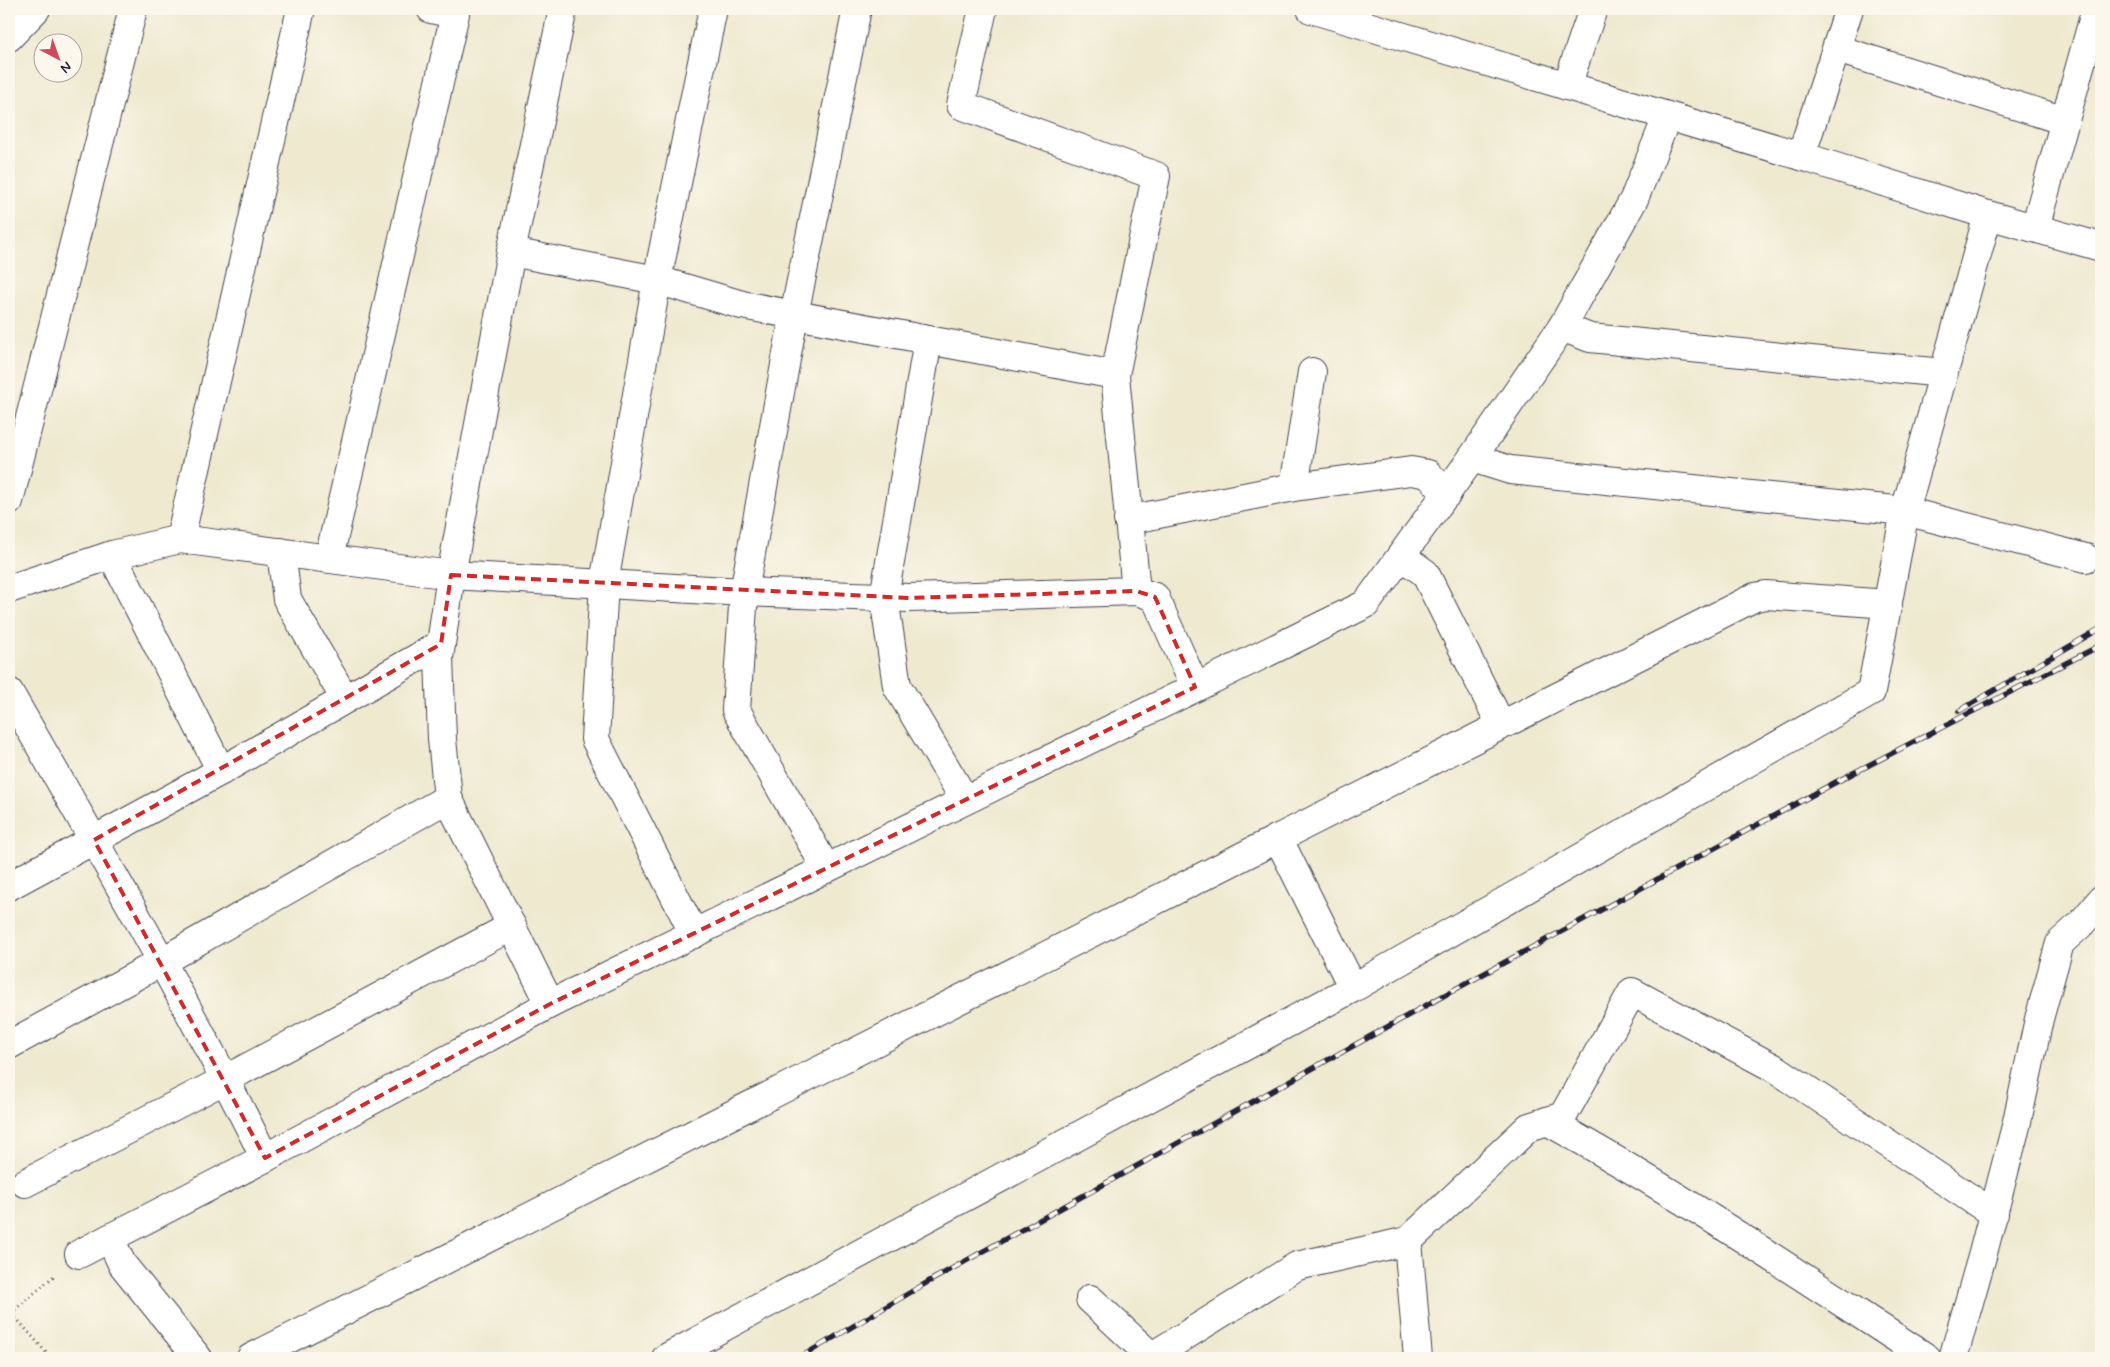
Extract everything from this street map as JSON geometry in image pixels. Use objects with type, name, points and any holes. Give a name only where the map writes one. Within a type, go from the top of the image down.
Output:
[{"type":"street","points":[[9,37],[36,9]]},
{"type":"street","points":[[9,501],[133,9]]},
{"type":"street","points":[[180,539],[301,9]]},
{"type":"street","points":[[329,558],[455,14],[431,9]]},
{"type":"street","points":[[550,1004],[448,798],[442,739],[439,658],[451,575],[512,252],[563,9]]},
{"type":"street","points":[[694,934],[595,739],[604,584],[656,280],[713,9]]},
{"type":"street","points":[[826,868],[736,710],[744,592],[794,315],[857,9]]},
{"type":"street","points":[[983,9],[961,105],[1156,176],[1115,375],[1136,591]]},
{"type":"street","points":[[1311,9],[1801,156],[1988,215],[2101,247]]},
{"type":"street","points":[[1567,86],[1593,9]]},
{"type":"street","points":[[1801,156],[1849,9]]},
{"type":"street","points":[[2035,228],[2096,9]]},
{"type":"street","points":[[1837,49],[2065,121]]},
{"type":"street","points":[[79,1254],[265,1158],[550,1004],[1366,604],[1447,494],[1562,327],[1634,199],[1667,116]]},
{"type":"street","points":[[666,1358],[1353,988],[1871,692],[1905,511],[1988,215]]},
{"type":"street","points":[[512,252],[656,280],[742,305],[1115,375]]},
{"type":"street","points":[[1562,327],[1590,338],[1944,373]]},
{"type":"street","points":[[928,340],[884,597],[897,686],[965,800]]},
{"type":"street","points":[[1294,487],[1312,372]]},
{"type":"street","points":[[1472,458],[1510,470],[1905,511],[2086,558]]},
{"type":"street","points":[[1128,520],[1294,487],[1411,471],[1428,474],[1447,494]]},
{"type":"street","points":[[9,589],[112,555],[180,539],[451,575],[744,592],[884,597],[1136,591],[1155,597],[1195,687]]},
{"type":"street","points":[[281,552],[287,599],[345,699]]},
{"type":"street","points":[[112,555],[221,771]]},
{"type":"street","points":[[1401,556],[1425,573],[1501,725]]},
{"type":"street","points":[[251,1358],[1755,597],[1766,595],[1888,604]]},
{"type":"street","points":[[9,886],[221,771],[442,644]]},
{"type":"street","points":[[9,692],[162,962],[226,1079],[265,1158]]},
{"type":"street","points":[[9,1045],[162,962],[448,798]]},
{"type":"street","points":[[1278,838],[1353,988]]},
{"type":"street","points":[[1953,1358],[1994,1214],[2016,1126],[2039,1018],[2060,944],[2081,924],[2101,900]]},
{"type":"street","points":[[26,1183],[226,1079],[512,926]]},
{"type":"street","points":[[1090,1299],[1152,1358],[1298,1266],[1408,1241],[1529,1127],[1563,1116],[1632,992],[1776,1069],[1994,1214]]},
{"type":"street","points":[[1547,1121],[1614,1158],[1701,1211],[1927,1358]]},
{"type":"street","points":[[110,1238],[122,1264],[198,1358]]},
{"type":"street","points":[[1408,1241],[1418,1358]]},
{"type":"path","points":[[51,1358],[10,1311],[79,1254]]},
{"type":"highlighted area","points":[[451,575],[909,598],[1136,591],[1155,597],[1195,687],[550,1004],[265,1158],[94,840],[441,644]]},
{"type":"railway","points":[[1959,711],[2101,628]]},
{"type":"railway","points":[[799,1358],[928,1282],[1452,991],[1836,782],[2101,645]]}]
